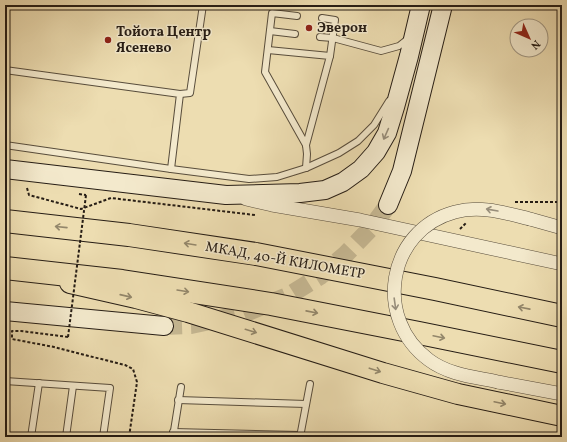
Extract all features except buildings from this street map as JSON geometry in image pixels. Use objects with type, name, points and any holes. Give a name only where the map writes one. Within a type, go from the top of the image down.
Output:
[{"type":"highway","name":"МКАД, 40-Й КИЛОМЕТР","points":[[5,221],[128,234],[256,254],[435,289],[562,316]]},
{"type":"highway","points":[[5,268],[122,281],[271,304],[562,362]]},
{"type":"main road","points":[[5,169],[226,195],[300,194],[325,190],[343,182],[361,169],[376,152],[387,133],[409,56],[421,5]]},
{"type":"main road","points":[[388,205],[402,171],[443,5]]},
{"type":"main road","points":[[5,268],[136,298],[188,312],[383,373],[458,394],[562,416]]},
{"type":"main road","points":[[5,311],[164,326]]},
{"type":"street","points":[[226,195],[272,205],[360,220],[562,264]]},
{"type":"street","points":[[562,228],[499,211],[484,209],[470,209],[442,216],[418,233],[409,245],[399,264],[394,286],[394,300],[402,328],[409,341],[430,361],[456,373],[562,394]]},
{"type":"lane","points":[[5,70],[180,94],[190,93],[203,5]]},
{"type":"lane","points":[[297,16],[272,12],[265,72],[306,145]]},
{"type":"lane","points":[[306,168],[306,145],[330,56],[335,20],[322,18]]},
{"type":"lane","points":[[270,31],[295,34]]},
{"type":"lane","points":[[320,37],[333,38],[381,51],[399,46],[414,34]]},
{"type":"lane","points":[[268,50],[330,56]]},
{"type":"lane","points":[[5,145],[249,179],[277,177],[306,168],[339,153],[358,141],[374,125],[390,100],[409,56]]},
{"type":"lane","points":[[171,169],[180,94]]},
{"type":"lane","points":[[5,382],[110,388],[103,437]]},
{"type":"lane","points":[[31,437],[39,384]]},
{"type":"lane","points":[[181,387],[173,434],[300,436],[310,384]]},
{"type":"lane","points":[[66,437],[73,386]]},
{"type":"lane","points":[[178,400],[306,404]]},
{"type":"path","points":[[27,188],[29,196],[81,210],[111,198],[255,215]]},
{"type":"path","points":[[86,195],[68,337],[12,331],[12,339],[125,364],[133,369],[137,382],[129,437]]},
{"type":"path","points":[[514,202],[562,202]]},
{"type":"tunnel","points":[[164,326],[191,325],[243,314],[288,296],[320,276],[345,255],[371,228],[388,205]]},
{"type":"place","name":"Эверон","points":[[309,28]]},
{"type":"place","name":"Тойота Центр Ясенево","points":[[108,40]]}]
